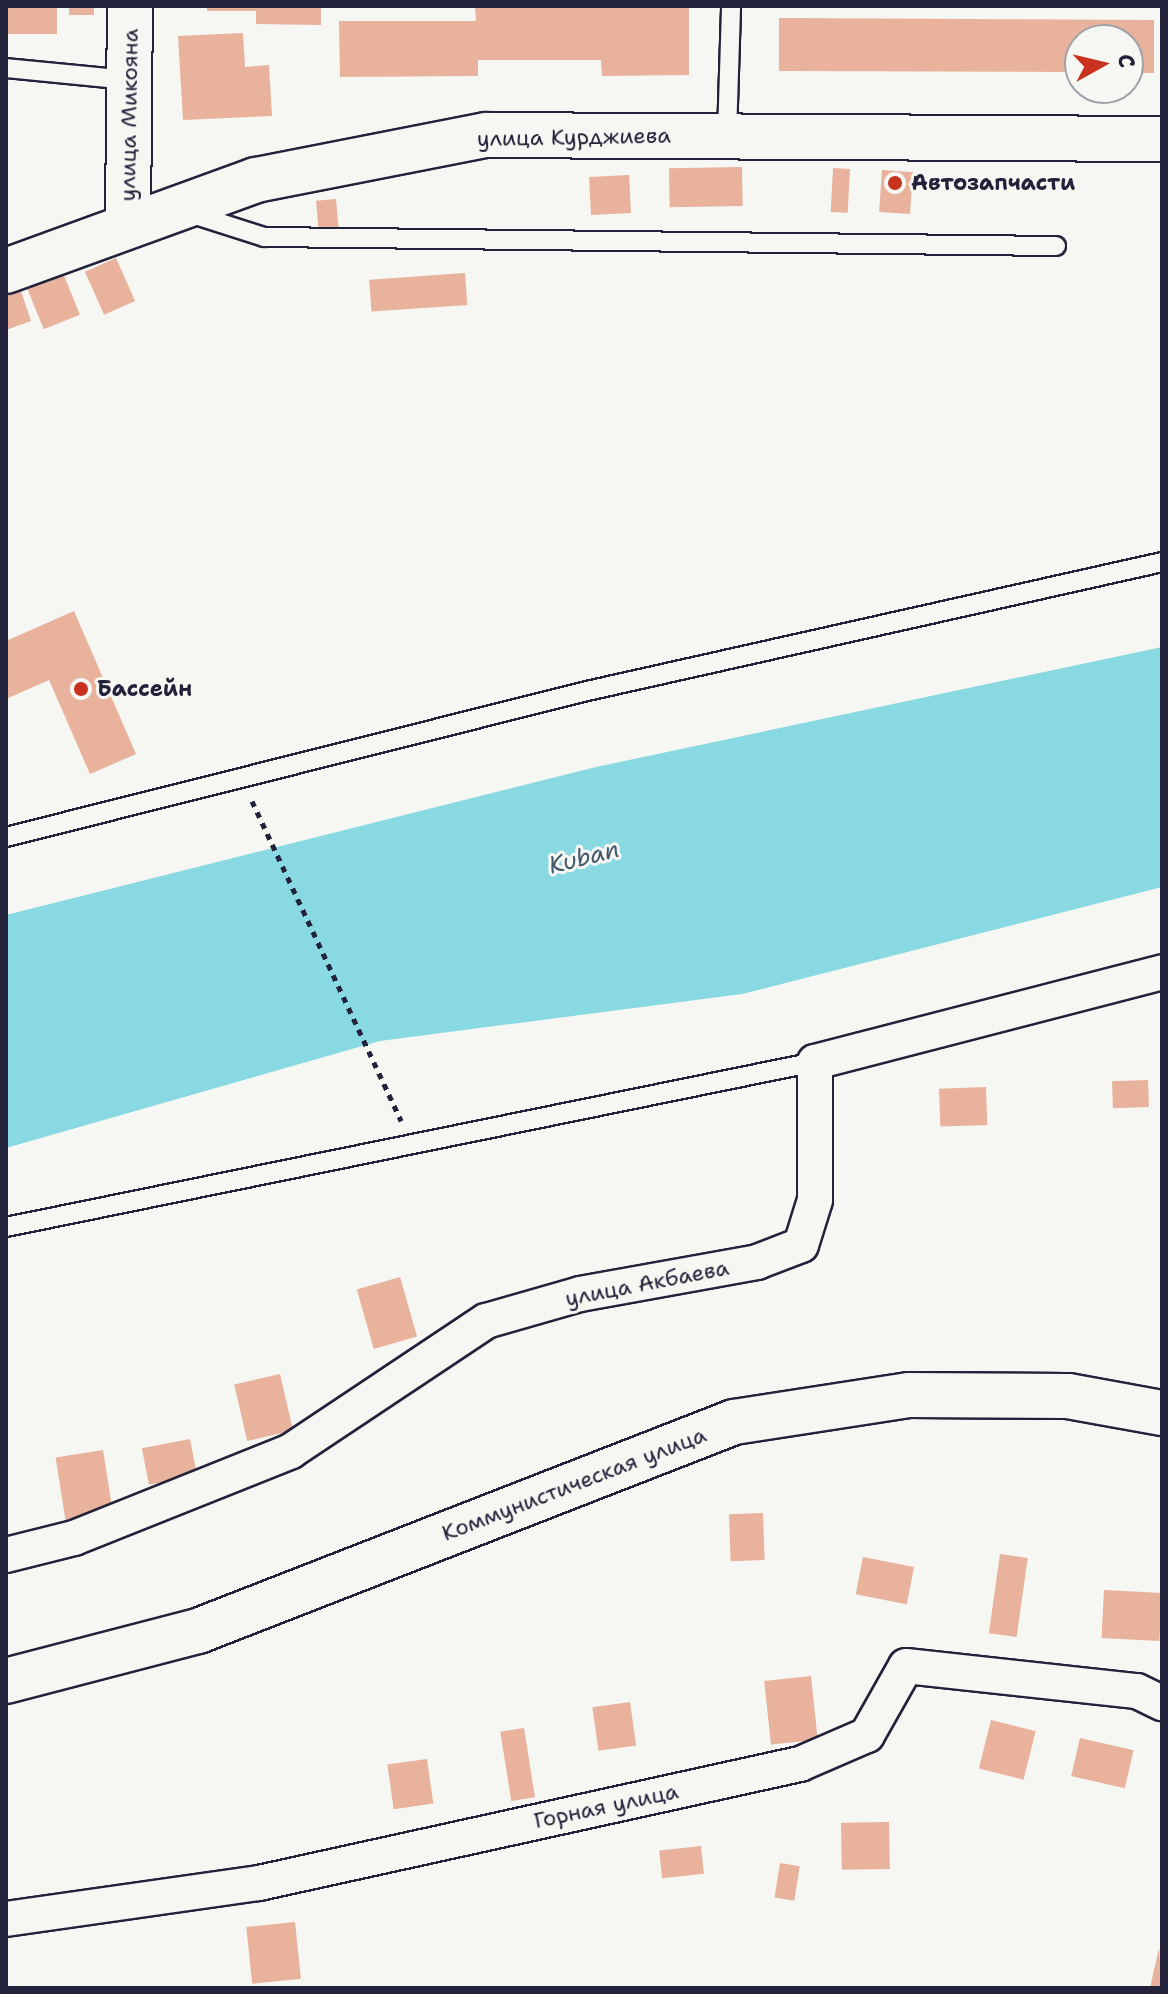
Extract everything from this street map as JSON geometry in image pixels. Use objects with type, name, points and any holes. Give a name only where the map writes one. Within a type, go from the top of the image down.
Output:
[{"type":"street","name":"улица Микояна","points":[[128,225],[130,6]]},
{"type":"street","name":"улица Курджиева","points":[[6,271],[256,180],[486,135],[1162,139]]},
{"type":"street","points":[[815,1062],[1162,972]]},
{"type":"street","name":"улица Акбаева","points":[[6,1555],[74,1538],[291,1451],[486,1321],[580,1294],[757,1262],[801,1245],[815,1200],[815,1062]]},
{"type":"street","name":"Коммунистическая улица","points":[[6,1681],[198,1631],[734,1422],[909,1395],[1068,1396],[1162,1413]]},
{"type":"street","name":"Горная улица","points":[[6,1919],[259,1883],[800,1764],[867,1735],[906,1666],[1137,1691],[1162,1703]]},
{"type":"lane","points":[[727,136],[731,6]]},
{"type":"lane","points":[[6,68],[129,80]]},
{"type":"lane","points":[[175,209],[264,237],[1056,246]]},
{"type":"lane","points":[[6,837],[587,691],[1162,562]]},
{"type":"lane","points":[[6,1227],[815,1062]]},
{"type":"path","points":[[261,826],[385,1095]]},
{"type":"water","name":"Kuban","points":[[1162,647],[1162,887],[742,994],[380,1041],[6,1148],[6,915],[596,767]]},
{"type":"building","points":[[6,6],[57,6],[57,34],[6,34]]},
{"type":"building","points":[[69,6],[94,6],[94,15],[69,15]]},
{"type":"building","points":[[207,6],[321,6],[321,25],[256,24],[256,11],[207,11]]},
{"type":"building","points":[[475,6],[689,6],[689,75],[602,76],[601,60],[478,60],[478,76],[340,77],[339,21],[476,21]]},
{"type":"building","points":[[779,18],[1154,20],[1154,73],[1144,73],[1144,24],[1064,24],[1064,72],[779,71]]},
{"type":"building","points":[[243,33],[245,67],[269,65],[272,116],[183,120],[178,36]]},
{"type":"building","points":[[742,167],[743,206],[670,207],[669,168]]},
{"type":"building","points":[[833,168],[850,169],[848,213],[831,212]]},
{"type":"building","points":[[882,170],[913,172],[910,214],[879,212]]},
{"type":"building","points":[[629,175],[631,213],[591,215],[589,177]]},
{"type":"building","points":[[336,199],[339,231],[319,233],[316,201]]},
{"type":"building","points":[[116,258],[135,301],[104,315],[85,272]]},
{"type":"building","points":[[63,273],[80,315],[44,329],[27,288]]},
{"type":"building","points":[[465,273],[467,305],[371,312],[369,280]]},
{"type":"building","points":[[21,291],[31,321],[6,330],[6,296]]},
{"type":"building","name":"Бассейн","points":[[74,611],[136,754],[90,774],[49,680],[6,699],[6,641]]},
{"type":"building","points":[[1148,1080],[1149,1107],[1113,1108],[1112,1081]]},
{"type":"building","points":[[986,1087],[987,1125],[940,1127],[939,1089]]},
{"type":"building","points":[[400,1277],[417,1337],[374,1349],[357,1289]]},
{"type":"building","points":[[280,1374],[293,1431],[247,1441],[234,1385]]},
{"type":"building","points":[[190,1439],[197,1475],[149,1485],[142,1448]]},
{"type":"building","points":[[103,1450],[113,1512],[65,1520],[56,1458]]},
{"type":"building","points":[[763,1513],[765,1560],[731,1561],[729,1514]]},
{"type":"building","points":[[1000,1554],[1028,1558],[1017,1637],[989,1633]]},
{"type":"building","points":[[863,1557],[914,1567],[907,1604],[856,1594]]},
{"type":"building","points":[[1104,1590],[1162,1593],[1159,1641],[1101,1638]]},
{"type":"building","points":[[811,1676],[818,1740],[771,1745],[764,1681]]},
{"type":"building","points":[[630,1702],[636,1746],[598,1751],[592,1707]]},
{"type":"building","points":[[991,1720],[1036,1731],[1024,1780],[979,1769]]},
{"type":"building","points":[[524,1728],[535,1797],[511,1801],[500,1732]]},
{"type":"building","points":[[1080,1738],[1134,1750],[1125,1788],[1071,1776]]},
{"type":"building","points":[[427,1759],[433,1804],[394,1809],[387,1765]]},
{"type":"building","points":[[889,1822],[890,1869],[842,1870],[841,1823]]},
{"type":"building","points":[[701,1846],[704,1874],[662,1878],[659,1850]]},
{"type":"building","points":[[780,1863],[800,1866],[794,1901],[775,1898]]},
{"type":"building","points":[[295,1922],[301,1979],[252,1984],[246,1927]]},
{"type":"building","points":[[1159,1948],[1162,1988],[1150,1988]]},
{"type":"place","name":"Автозапчасти","points":[[895,183]]},
{"type":"place","name":"Бассейн","points":[[81,689]]}]
